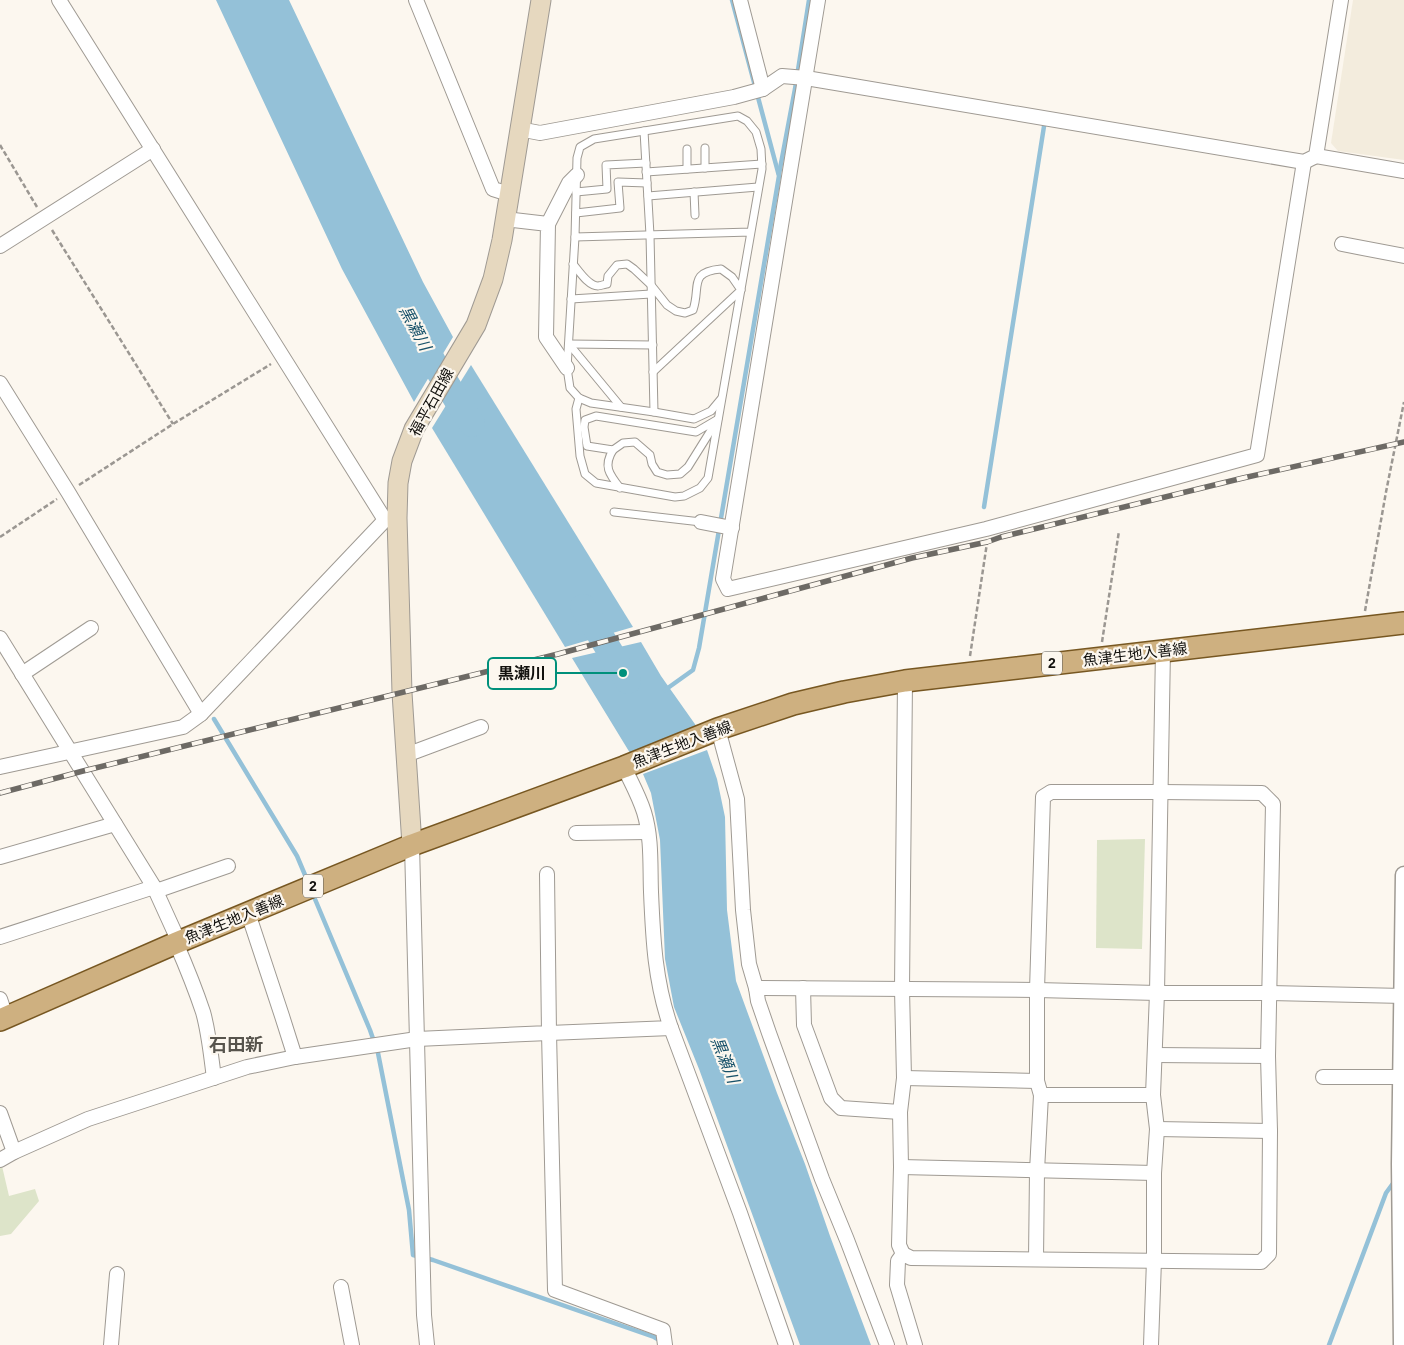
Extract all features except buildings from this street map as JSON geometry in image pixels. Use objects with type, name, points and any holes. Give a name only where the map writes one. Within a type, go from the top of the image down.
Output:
[{"type":"main road","name":"福平石田線","points":[[412,845],[391,519],[402,461],[414,429],[476,325],[493,278],[505,219],[541,0]]},
{"type":"main road","name":"魚津生地入善線","points":[[2,1012],[178,942],[412,845],[712,732],[793,704],[905,681],[1404,623]]},
{"type":"street","points":[[0,766],[183,727],[201,714],[391,519],[283,357],[59,0]]},
{"type":"street","points":[[416,0],[493,189],[509,194]]},
{"type":"street","points":[[740,0],[763,88]]},
{"type":"street","points":[[818,0],[723,580],[728,589],[986,528],[1257,454],[1310,159],[1341,0]]},
{"type":"street","points":[[519,130],[540,133],[734,97],[763,88],[782,76],[806,78],[1310,159],[1404,171]]},
{"type":"street","points":[[0,246],[153,149]]},
{"type":"street","points":[[567,368],[546,337],[548,224],[569,183],[577,175]]},
{"type":"street","points":[[505,219],[548,224]]},
{"type":"street","points":[[1342,244],[1404,256]]},
{"type":"street","points":[[1,386],[68,492],[201,714]]},
{"type":"street","points":[[701,522],[732,528]]},
{"type":"street","points":[[22,674],[91,628]]},
{"type":"street","points":[[0,638],[155,889],[178,942],[203,1014],[210,1044],[214,1078]]},
{"type":"street","points":[[1152,1345],[1154,1173],[1157,1129],[1153,1095],[1157,994],[1163,650]]},
{"type":"street","points":[[905,681],[902,989],[904,1078],[900,1112],[899,1245],[903,1254],[910,1258],[1260,1262],[1270,1254],[1268,1056],[1273,804],[1262,793],[1051,792],[1043,797],[1037,990],[1038,1080],[1041,1095],[1037,1171],[1036,1259]]},
{"type":"street","points":[[406,755],[481,727]]},
{"type":"street","points":[[712,732],[737,799],[743,910],[749,964],[758,1001],[822,1179],[848,1240],[887,1345]]},
{"type":"street","points":[[627,765],[641,806],[650,843],[654,956],[657,979],[666,1013],[740,1213],[786,1345]]},
{"type":"street","points":[[0,857],[115,824]]},
{"type":"street","points":[[576,833],[648,832]]},
{"type":"street","points":[[412,845],[424,1315],[427,1345]]},
{"type":"street","points":[[0,937],[228,866]]},
{"type":"street","points":[[547,874],[555,1290],[663,1330],[665,1345]]},
{"type":"street","points":[[1402,1345],[1400,1164],[1404,875]]},
{"type":"street","points":[[248,913],[294,1057]]},
{"type":"street","points":[[756,988],[1403,996]]},
{"type":"street","points":[[803,988],[804,1025],[831,1098],[841,1108],[900,1112]]},
{"type":"street","points":[[0,1160],[88,1119],[247,1067],[294,1057],[418,1039],[671,1028]]},
{"type":"street","points":[[1155,1055],[1268,1056]]},
{"type":"street","points":[[1323,1077],[1401,1077]]},
{"type":"street","points":[[904,1078],[1038,1080]]},
{"type":"street","points":[[1041,1095],[1153,1095]]},
{"type":"street","points":[[0,1113],[14,1152]]},
{"type":"street","points":[[1157,1129],[1270,1131]]},
{"type":"street","points":[[901,1167],[1154,1173]]},
{"type":"street","points":[[903,1254],[898,1261],[897,1285],[915,1345]]},
{"type":"street","points":[[111,1345],[117,1274]]},
{"type":"street","points":[[341,1287],[352,1345]]},
{"type":"lane","points":[[578,398],[576,409],[580,456],[585,474],[596,483],[675,497],[684,496],[700,488],[708,478],[718,418],[722,399],[751,232],[762,164],[761,149],[756,132],[747,121],[738,116],[594,139],[580,147],[576,192],[567,368],[570,388],[578,398],[591,403],[694,419],[711,411],[722,399]]},
{"type":"lane","points":[[644,131],[650,235],[654,412]]},
{"type":"lane","points":[[705,148],[705,168]]},
{"type":"lane","points":[[687,149],[687,169]]},
{"type":"lane","points":[[576,192],[607,189],[606,164],[646,163]]},
{"type":"lane","points":[[646,172],[762,164]]},
{"type":"lane","points":[[576,213],[620,208],[618,182],[647,183]]},
{"type":"lane","points":[[648,196],[758,187]]},
{"type":"lane","points":[[694,192],[695,215]]},
{"type":"lane","points":[[574,237],[751,232]]},
{"type":"lane","points":[[573,264],[592,284],[599,286],[607,284],[608,276],[617,265],[627,264],[651,285],[667,305],[676,311],[685,313],[693,310],[696,301],[697,283],[701,274],[710,270],[721,268],[732,277],[741,290]]},
{"type":"lane","points":[[653,372],[741,290]]},
{"type":"lane","points":[[571,299],[651,294]]},
{"type":"lane","points":[[569,344],[653,345]]},
{"type":"lane","points":[[569,344],[621,407]]},
{"type":"lane","points":[[614,450],[587,446],[584,427],[585,420],[596,416],[696,432],[718,418]]},
{"type":"lane","points":[[620,488],[608,471],[608,458],[614,450],[623,444],[635,442],[650,455],[652,464],[657,472],[667,475],[680,474],[688,467],[718,418]]},
{"type":"lane","points":[[614,512],[701,522]]},
{"type":"path","points":[[0,145],[173,424]]},
{"type":"path","points":[[0,537],[173,424],[283,357]]},
{"type":"path","points":[[1363,627],[1386,492],[1404,402]]},
{"type":"path","points":[[967,674],[987,542],[986,528]]},
{"type":"path","points":[[1100,658],[1119,530]]},
{"type":"shaded area","points":[[1353,0],[1404,0],[1404,160],[1338,151],[1331,143]]},
{"type":"green space","points":[[1145,839],[1142,949],[1096,948],[1097,840]]},
{"type":"green space","points":[[2,1166],[9,1196],[35,1189],[39,1201],[11,1234],[0,1236],[0,1167]]},
{"type":"water","points":[[216,0],[289,0],[423,282],[453,337],[414,402],[342,269]]},
{"type":"water","points":[[471,365],[633,627],[565,647],[432,428]]},
{"type":"water","points":[[641,642],[661,676],[697,727],[630,753],[572,658]]},
{"type":"water","points":[[707,750],[717,779],[725,817],[727,910],[736,981],[871,1345],[800,1345],[699,1069],[674,1007],[665,959],[660,840],[651,793],[643,774]]},
{"type":"waterway","points":[[665,690],[693,670],[699,648],[779,176],[732,0]]},
{"type":"waterway","points":[[779,174],[809,0]]},
{"type":"waterway","points":[[984,507],[1045,120]]},
{"type":"waterway","name":"黒瀬川","points":[[419,335],[436,367],[472,424]]},
{"type":"waterway","name":"黒瀬川","points":[[583,607],[628,681]]},
{"type":"waterway","points":[[214,719],[297,856],[308,882]]},
{"type":"waterway","points":[[312,892],[378,1053],[409,1210],[413,1255],[433,1260],[661,1341]]},
{"type":"waterway","points":[[1329,1345],[1386,1193],[1394,1182]]},
{"type":"railway","points":[[0,793],[558,654],[912,558],[987,542],[1243,478],[1404,442]]},
{"type":"place","name":"黒瀬川","points":[[623,673]]},
{"type":"district","name":"石田新","points":[[236,1045]]}]
